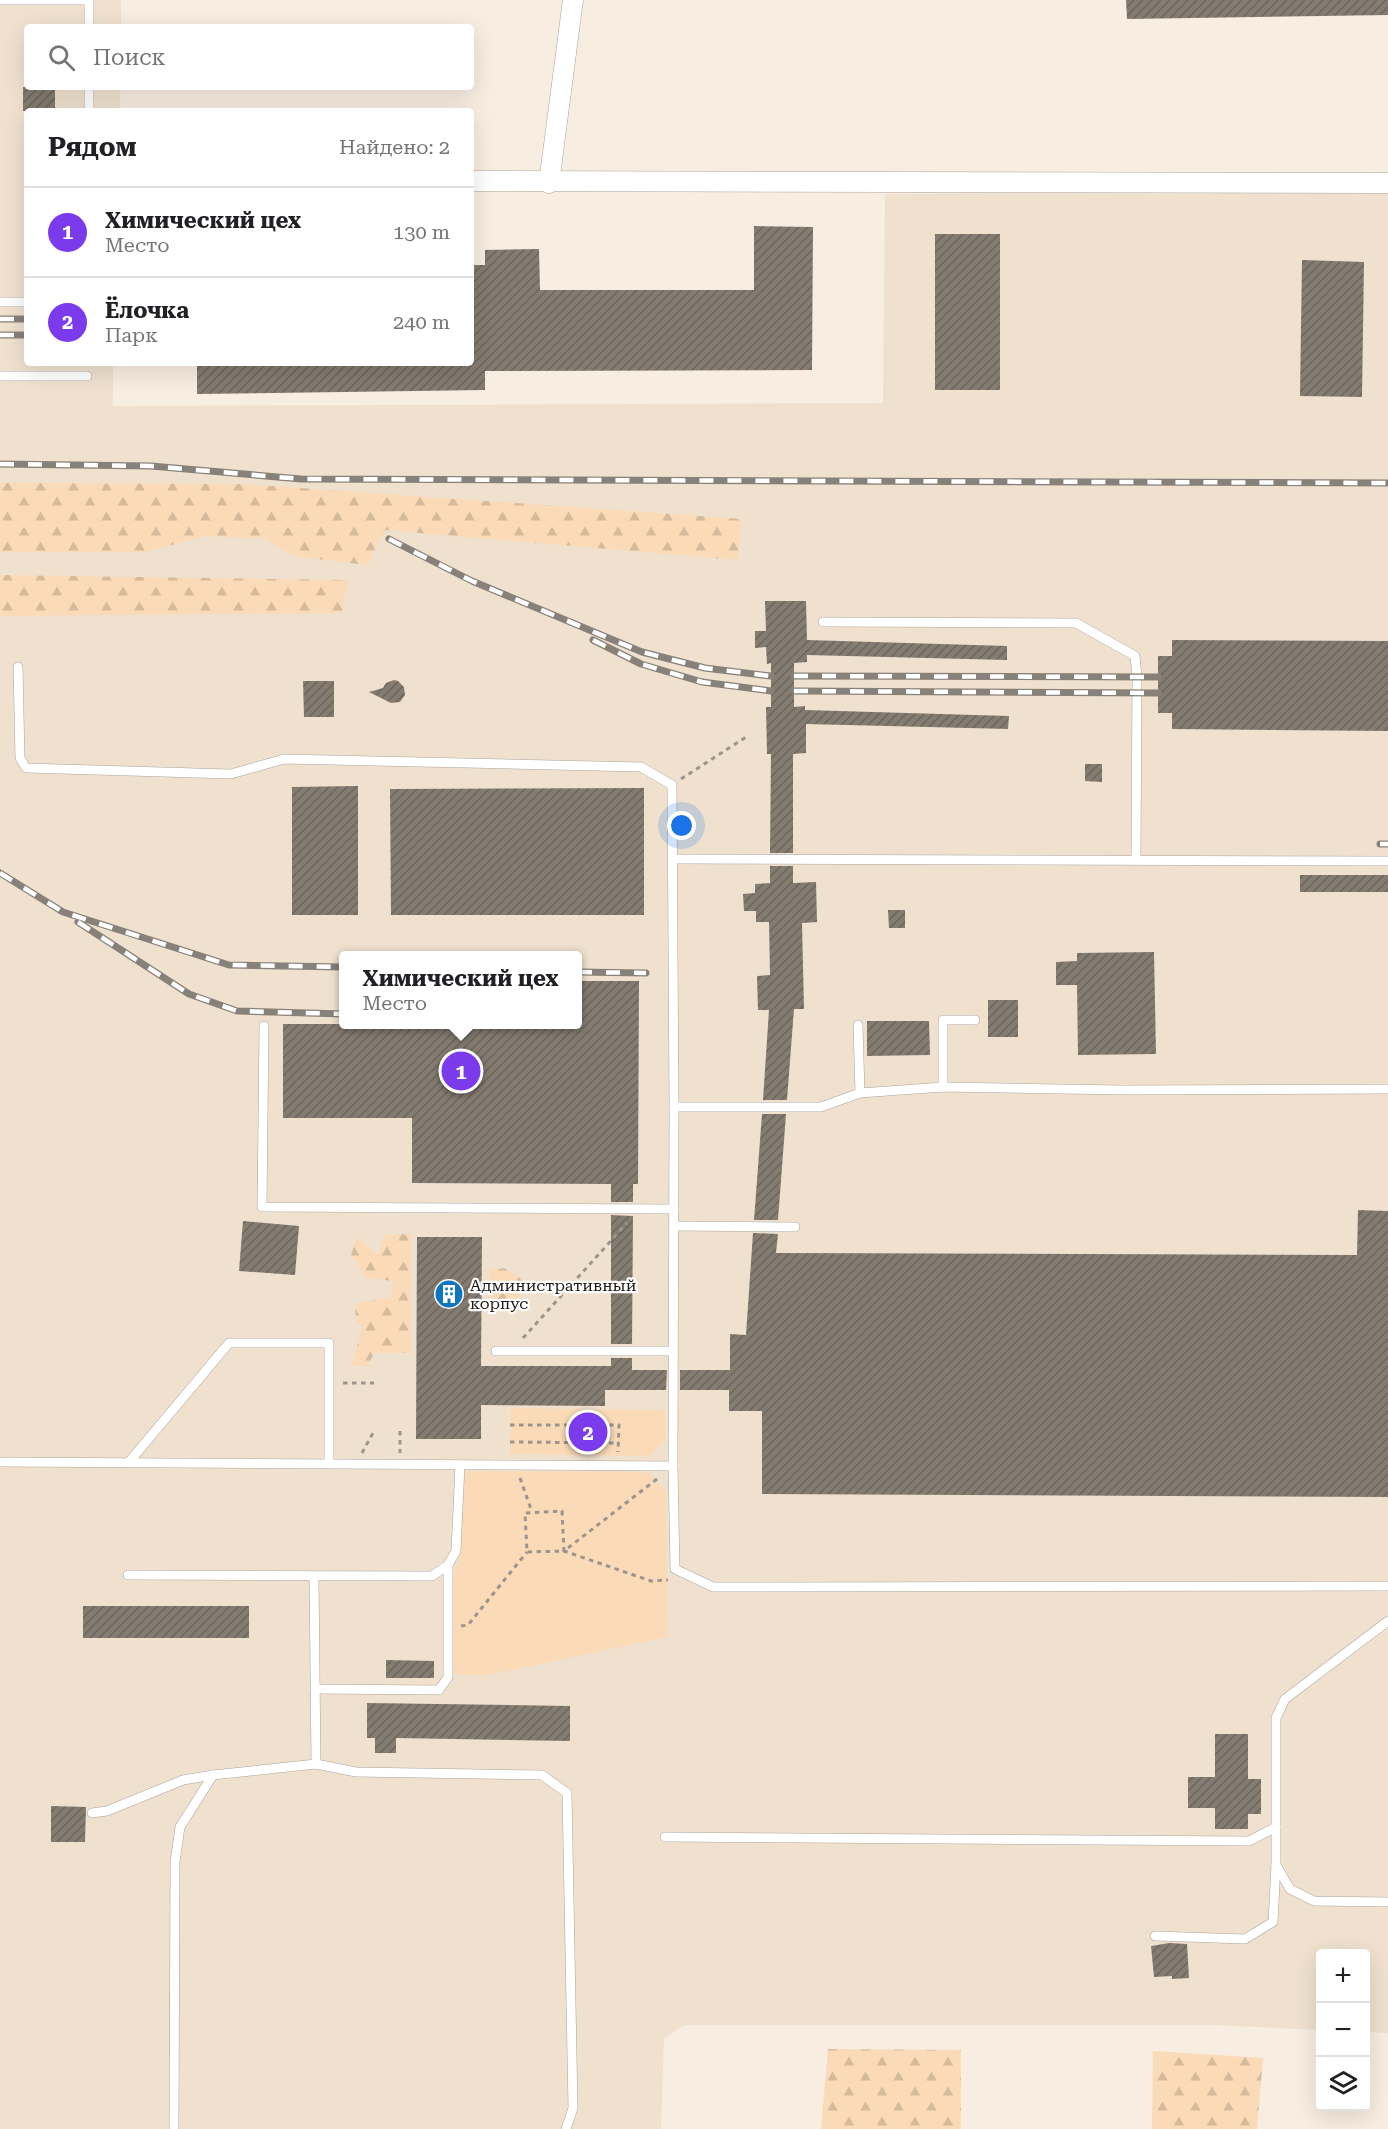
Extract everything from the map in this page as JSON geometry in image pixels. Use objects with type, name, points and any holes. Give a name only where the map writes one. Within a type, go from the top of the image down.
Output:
[{"type":"street","points":[[549,183],[573,0]]},
{"type":"street","points":[[474,181],[1388,183]]},
{"type":"lane","points":[[0,0],[89,0],[89,24]]},
{"type":"lane","points":[[89,90],[89,108]]},
{"type":"lane","points":[[0,302],[24,302]]},
{"type":"lane","points":[[0,376],[87,376]]},
{"type":"lane","points":[[823,622],[1076,623],[1136,656],[1136,860]]},
{"type":"lane","points":[[18,667],[20,758],[26,768],[231,774],[284,759],[606,766],[641,767],[672,785],[675,1569],[712,1587],[1388,1586]]},
{"type":"lane","points":[[673,859],[1388,861]]},
{"type":"lane","points":[[942,1087],[943,1020],[975,1020]]},
{"type":"lane","points":[[858,1025],[860,1093]]},
{"type":"lane","points":[[264,1026],[262,1207],[674,1209]]},
{"type":"lane","points":[[674,1107],[821,1107],[860,1093],[942,1087],[1121,1090],[1388,1089]]},
{"type":"lane","points":[[674,1226],[795,1227]]},
{"type":"lane","points":[[129,1462],[229,1343],[329,1343],[329,1463]]},
{"type":"lane","points":[[496,1351],[673,1351]]},
{"type":"lane","points":[[0,1462],[673,1466]]},
{"type":"lane","points":[[129,1575],[432,1576],[448,1565],[456,1551],[460,1465]]},
{"type":"lane","points":[[315,1689],[439,1690],[448,1677],[448,1565]]},
{"type":"lane","points":[[314,1577],[316,1764]]},
{"type":"lane","points":[[1155,1936],[1245,1939],[1273,1922],[1276,1865],[1276,1719],[1285,1699],[1388,1621]]},
{"type":"lane","points":[[92,1813],[107,1811],[183,1780],[316,1764],[356,1772],[542,1775],[567,1793],[573,2108],[566,2129]]},
{"type":"lane","points":[[174,2129],[175,1862],[180,1827],[213,1775]]},
{"type":"lane","points":[[665,1837],[1249,1841],[1276,1827]]},
{"type":"lane","points":[[1276,1865],[1290,1889],[1314,1901],[1388,1902]]},
{"type":"path","points":[[672,785],[746,737]]},
{"type":"path","points":[[512,1351],[639,1209]]},
{"type":"path","points":[[329,1383],[374,1383]]},
{"type":"path","points":[[510,1425],[618,1425],[618,1466]]},
{"type":"path","points":[[356,1464],[374,1431]]},
{"type":"path","points":[[400,1431],[400,1464]]},
{"type":"path","points":[[510,1442],[618,1443]]},
{"type":"path","points":[[515,1465],[532,1512]]},
{"type":"path","points":[[564,1551],[673,1466]]},
{"type":"path","points":[[448,1629],[468,1625],[526,1552],[525,1513],[562,1511],[564,1551]]},
{"type":"path","points":[[526,1552],[564,1551],[651,1581],[669,1580],[675,1569]]},
{"type":"shaded area","points":[[0,0],[121,0],[121,24],[24,24],[24,90],[120,90],[120,108],[24,108],[24,366],[113,366],[113,406],[883,403],[885,194],[1388,190],[1388,2033],[1370,2032],[1370,1949],[1316,1949],[1316,2030],[1211,2025],[685,2025],[664,2038],[661,2129],[0,2129]]},
{"type":"green space","points":[[0,483],[245,484],[742,519],[737,560],[385,530],[367,565],[292,556],[267,539],[206,536],[145,552],[0,552]]},
{"type":"green space","points":[[0,575],[348,580],[342,613],[0,616]]},
{"type":"green space","points":[[410,1234],[410,1353],[374,1353],[368,1366],[352,1366],[362,1327],[356,1321],[355,1304],[390,1297],[394,1281],[366,1278],[351,1255],[357,1237],[378,1255],[386,1235]]},
{"type":"green space","points":[[504,1268],[528,1283],[508,1314],[490,1305],[490,1271]]},
{"type":"green space","points":[[511,1408],[665,1410],[666,1439],[650,1456],[510,1454]]},
{"type":"green space","points":[[465,1471],[649,1472],[666,1493],[667,1637],[484,1676],[454,1674],[452,1578],[459,1562]]},
{"type":"green space","points":[[828,2049],[961,2050],[961,2129],[821,2129]]},
{"type":"green space","points":[[1153,2051],[1263,2058],[1257,2129],[1152,2129]]},
{"type":"building","points":[[1126,0],[1388,0],[1388,15],[1127,19]]},
{"type":"building","points":[[23,87],[24,90],[55,90],[55,108],[24,108],[23,111]]},
{"type":"building","points":[[754,226],[813,227],[812,370],[485,371],[485,390],[197,394],[197,366],[474,366],[474,265],[485,265],[485,250],[539,249],[540,290],[754,290]]},
{"type":"building","points":[[935,234],[1000,234],[1000,390],[935,390]]},
{"type":"building","points":[[1302,260],[1364,262],[1362,397],[1300,396]]},
{"type":"building","points":[[765,601],[806,601],[807,640],[1007,646],[1007,660],[807,655],[807,662],[794,663],[794,707],[805,706],[805,710],[1009,716],[1008,729],[806,724],[806,753],[793,754],[793,853],[770,853],[771,754],[767,754],[766,707],[771,707],[771,663],[767,664],[766,647],[755,648],[755,631],[766,631]]},
{"type":"building","points":[[1172,640],[1388,641],[1388,731],[1172,729],[1172,713],[1158,713],[1158,656],[1172,656]]},
{"type":"building","points":[[394,680],[404,687],[405,695],[400,702],[391,703],[369,692],[383,688],[386,683]]},
{"type":"building","points":[[303,681],[334,681],[334,717],[304,717]]},
{"type":"building","points":[[1085,764],[1102,764],[1102,782],[1085,781]]},
{"type":"building","points":[[358,786],[358,915],[292,915],[292,787]]},
{"type":"building","points":[[644,788],[644,915],[391,915],[390,789]]},
{"type":"building","points":[[770,866],[793,866],[793,883],[816,882],[817,922],[802,923],[804,1009],[794,1009],[787,1100],[763,1100],[769,1010],[758,1010],[757,976],[770,975],[769,922],[756,922],[756,911],[744,911],[743,894],[755,893],[755,884],[770,883]]},
{"type":"building","points":[[1300,875],[1388,875],[1388,892],[1300,892]]},
{"type":"building","points":[[888,910],[905,910],[905,928],[889,928]]},
{"type":"building","points":[[1154,952],[1156,1054],[1078,1055],[1077,985],[1056,985],[1056,962],[1077,961],[1077,953]]},
{"type":"building","points":[[582,981],[639,981],[638,1184],[633,1184],[633,1202],[611,1202],[611,1184],[412,1183],[412,1118],[283,1118],[283,1024],[339,1024],[339,1029],[582,1029]]},
{"type":"building","points":[[988,1000],[1018,1000],[1018,1037],[988,1037]]},
{"type":"building","points":[[867,1021],[929,1021],[930,1055],[867,1056]]},
{"type":"building","points":[[762,1114],[786,1114],[778,1220],[754,1220]]},
{"type":"building","points":[[1358,1210],[1388,1211],[1388,1497],[762,1494],[762,1411],[729,1411],[729,1390],[680,1390],[680,1370],[730,1370],[730,1334],[746,1335],[753,1233],[778,1234],[776,1253],[1357,1255]]},
{"type":"building","points":[[611,1215],[633,1216],[632,1344],[611,1344]]},
{"type":"building","points":[[243,1221],[299,1226],[295,1275],[239,1271]]},
{"type":"building","name":"Административный корпус","points":[[417,1237],[482,1237],[481,1366],[611,1366],[611,1358],[632,1358],[632,1370],[667,1370],[666,1390],[605,1390],[605,1406],[481,1405],[481,1439],[416,1439]]},
{"type":"building","points":[[83,1606],[249,1606],[249,1638],[83,1638]]},
{"type":"building","points":[[386,1660],[434,1661],[434,1678],[386,1678]]},
{"type":"building","points":[[367,1703],[570,1706],[570,1741],[396,1738],[396,1753],[375,1753],[375,1738],[367,1738]]},
{"type":"building","points":[[1215,1734],[1248,1734],[1248,1779],[1261,1779],[1261,1814],[1248,1814],[1248,1829],[1215,1829],[1215,1808],[1188,1808],[1188,1777],[1215,1777]]},
{"type":"building","points":[[51,1806],[86,1807],[85,1842],[51,1842]]},
{"type":"building","points":[[1169,1943],[1187,1944],[1189,1978],[1154,1977],[1151,1946]]},
{"type":"railway","points":[[0,319],[24,319]]},
{"type":"railway","points":[[0,335],[24,335]]},
{"type":"railway","points":[[0,464],[151,466],[301,479],[1388,483]]},
{"type":"railway","points":[[389,539],[472,581],[642,652],[705,668],[771,676]]},
{"type":"railway","points":[[593,640],[641,664],[702,682],[771,691]]},
{"type":"railway","points":[[794,676],[1158,677]]},
{"type":"railway","points":[[794,691],[1158,693]]},
{"type":"railway","points":[[1380,844],[1388,844]]},
{"type":"railway","points":[[0,873],[63,912],[229,965],[339,967]]},
{"type":"railway","points":[[78,922],[189,994],[237,1011],[339,1014]]},
{"type":"railway","points":[[582,972],[646,973]]},
{"type":"place","name":"Химический цех","points":[[461,1071]]},
{"type":"place","name":"Административный корпус","points":[[449,1294]]},
{"type":"place","name":"Ёлочка","points":[[588,1432]]}]
